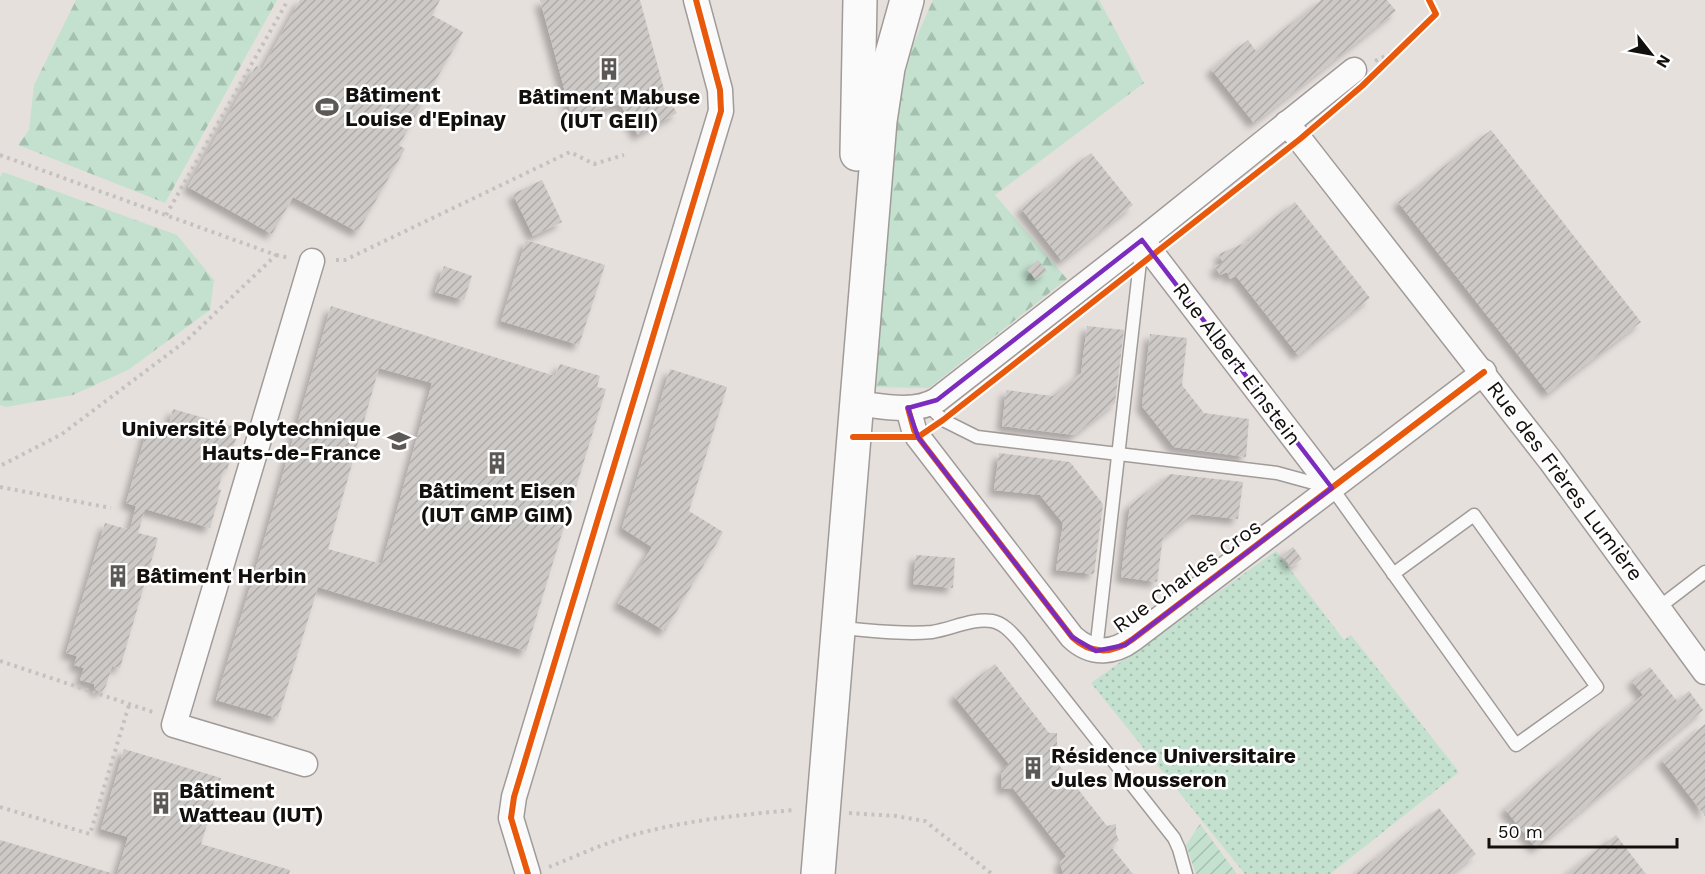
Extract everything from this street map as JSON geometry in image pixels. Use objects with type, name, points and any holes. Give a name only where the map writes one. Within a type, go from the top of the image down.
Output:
[{"type":"main road","points":[[818,874],[815,810],[855,202],[860,0]]},
{"type":"main road","points":[[801,874],[815,810],[837,628],[880,121],[888,68],[908,0]]},
{"type":"street","points":[[536,872],[511,818],[514,797],[721,111],[720,90],[696,0]]},
{"type":"street","points":[[855,403],[918,406],[1142,240],[1354,70]]},
{"type":"street","name":"Rue des Frères Lumière","points":[[1287,123],[1484,372],[1705,672]]},
{"type":"street","name":"Rue Albert Einstein","points":[[1142,240],[1332,488]]},
{"type":"street","points":[[306,764],[174,725],[312,261]]},
{"type":"street","name":"Rue Charles Cros","points":[[918,406],[914,430],[918,437],[1072,637],[1087,648],[1107,651],[1125,645],[1484,372]]},
{"type":"lane","points":[[1096,651],[1120,454],[1137,267],[1142,240]]},
{"type":"lane","points":[[918,406],[976,437],[1277,473],[1332,488],[1393,574],[1516,746],[1598,687],[1474,515],[1393,574]]},
{"type":"lane","points":[[1658,608],[1705,572]]},
{"type":"lane","points":[[837,628],[921,633],[983,621],[999,622],[1018,640],[1174,838],[1186,874]]},
{"type":"path","points":[[166,215],[288,0]]},
{"type":"path","points":[[0,154],[276,255],[312,261],[345,260],[570,152],[594,164],[624,155]]},
{"type":"path","points":[[0,466],[62,434],[187,340],[276,255]]},
{"type":"path","points":[[0,487],[111,508]]},
{"type":"path","points":[[0,661],[175,720]]},
{"type":"path","points":[[0,807],[90,834],[129,705]]},
{"type":"path","points":[[536,872],[599,846],[647,831],[724,817],[815,810],[897,816],[925,821],[992,874]]},
{"type":"highlighted area","points":[[1142,240],[1332,488],[1125,645],[1096,651],[1072,637],[918,437],[908,408],[937,400]]},
{"type":"green space","points":[[76,0],[277,0],[165,203],[18,145],[29,130],[34,85]]},
{"type":"green space","points":[[933,0],[1099,0],[1144,83],[995,195],[1067,279],[929,388],[872,387],[886,148],[913,45]]},
{"type":"green space","points":[[3,172],[177,235],[214,280],[210,310],[128,370],[73,395],[6,407],[0,405],[0,177]]},
{"type":"green space","points":[[1276,551],[1344,640],[1351,635],[1459,772],[1330,874],[1245,874],[1091,683]]},
{"type":"green space","points":[[1200,824],[1237,874],[1196,874],[1186,845]]},
{"type":"building","name":"Bâtiment Louise d'Epinay","points":[[300,0],[440,0],[432,15],[463,32],[399,145],[405,149],[358,232],[293,197],[272,234],[188,187],[256,66],[262,69]]},
{"type":"building","name":"Bâtiment Mabuse (IUT GEII)","points":[[540,0],[640,0],[665,93],[677,113],[638,135],[620,104],[572,117]]},
{"type":"building","points":[[1321,0],[1387,0],[1396,11],[1254,123],[1211,69],[1248,40],[1256,51]]},
{"type":"building","points":[[1491,130],[1641,322],[1548,393],[1398,202]]},
{"type":"building","points":[[1091,153],[1133,205],[1062,261],[1021,208]]},
{"type":"building","points":[[542,180],[562,222],[533,236],[513,194]]},
{"type":"building","points":[[1295,202],[1370,298],[1298,355],[1236,276],[1230,279],[1227,272],[1220,275],[1215,266],[1223,263],[1219,254],[1249,241],[1249,238]]},
{"type":"building","points":[[526,240],[605,265],[579,345],[501,321]]},
{"type":"building","points":[[1038,260],[1047,271],[1036,280],[1027,269]]},
{"type":"building","points":[[444,266],[472,276],[464,300],[435,292]]},
{"type":"building","name":"Bâtiment Eisen (IUT GMP GIM)","points":[[331,306],[555,376],[560,364],[600,376],[597,387],[606,389],[526,651],[318,587],[278,718],[216,700]],"holes":[[[379,368],[432,383],[382,564],[328,549]]]},
{"type":"building","points":[[1087,326],[1124,330],[1115,403],[1074,435],[1002,426],[1006,390],[1053,396],[1081,373]]},
{"type":"building","points":[[1150,334],[1187,338],[1182,385],[1204,413],[1249,419],[1246,457],[1174,447],[1142,406]]},
{"type":"building","points":[[670,369],[727,387],[689,511],[723,532],[665,631],[618,603],[652,547],[622,528]]},
{"type":"building","name":"Bâtiment Herbin","points":[[173,409],[239,428],[227,470],[224,469],[218,489],[221,490],[210,528],[145,509],[138,533],[158,538],[120,668],[112,666],[106,686],[102,691],[98,691],[94,688],[94,684],[80,680],[84,668],[74,665],[77,656],[66,653],[105,523],[130,530],[136,506],[126,503],[149,423],[168,429]]},
{"type":"building","points":[[999,453],[1070,462],[1103,504],[1094,574],[1056,570],[1063,523],[1040,495],[994,490]]},
{"type":"building","points":[[1170,474],[1243,482],[1238,519],[1192,514],[1163,537],[1157,582],[1121,577],[1130,505]]},
{"type":"building","points":[[1293,547],[1302,559],[1291,567],[1282,555]]},
{"type":"building","points":[[916,555],[955,558],[953,588],[913,584]]},
{"type":"building","name":"Résidence Universitaire Jules Mousseron","points":[[995,664],[1049,733],[1057,733],[1057,746],[1060,749],[1052,756],[1107,826],[1116,824],[1116,834],[1119,840],[1111,847],[1133,874],[1063,874],[1060,862],[1066,856],[1013,788],[1002,789],[1001,771],[1009,764],[954,696]]},
{"type":"building","points":[[1650,667],[1677,701],[1689,691],[1703,710],[1536,848],[1505,809],[1643,695],[1632,681]]},
{"type":"building","points":[[1705,724],[1705,816],[1662,760]]},
{"type":"building","name":"Bâtiment Watteau (IUT)","points":[[124,749],[221,778],[201,844],[290,870],[289,874],[117,874],[128,837],[101,829]]},
{"type":"building","points":[[1439,808],[1476,854],[1451,874],[1355,874]]},
{"type":"building","points":[[1616,835],[1646,874],[1566,874]]},
{"type":"building","points":[[0,840],[111,873],[111,874],[0,874]]},
{"type":"cycle path","points":[[528,874],[511,818],[514,797],[721,111],[720,90],[696,0]]},
{"type":"cycle path","points":[[853,437],[918,437],[943,420],[1300,139],[1362,86],[1436,14],[1429,0]]},
{"type":"cycle path","points":[[908,408],[918,437],[1072,637],[1087,647],[1110,650],[1133,639],[1484,372]]},
{"type":"place","name":"Bâtiment Mabuse (IUT GEII)","points":[[609,69]]},
{"type":"place","name":"Bâtiment Louise d'Epinay","points":[[327,107]]},
{"type":"place","name":"Université Polytechnique Hauts-de-France","points":[[399,441]]},
{"type":"place","name":"Bâtiment Eisen (IUT GMP GIM)","points":[[497,463]]},
{"type":"place","name":"Bâtiment Herbin","points":[[118,576]]},
{"type":"place","name":"Résidence Universitaire Jules Mousseron","points":[[1033,768]]},
{"type":"place","name":"Bâtiment Watteau (IUT)","points":[[161,803]]}]
